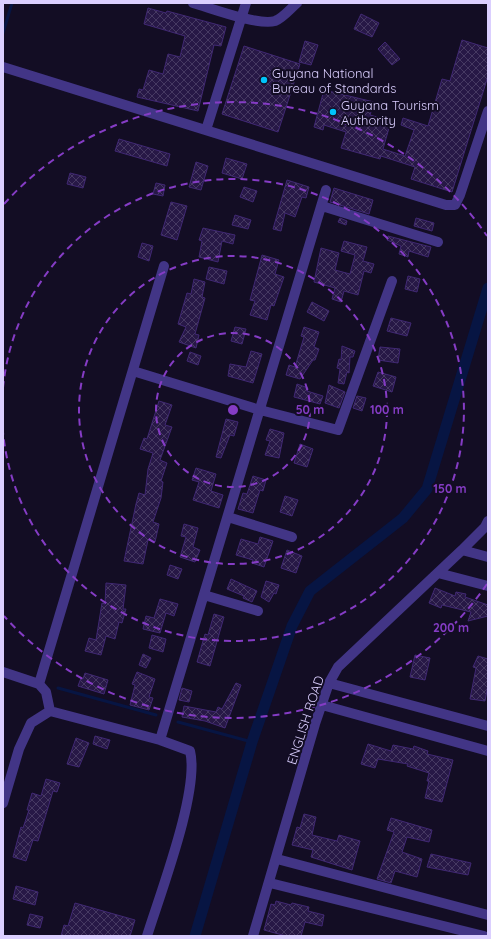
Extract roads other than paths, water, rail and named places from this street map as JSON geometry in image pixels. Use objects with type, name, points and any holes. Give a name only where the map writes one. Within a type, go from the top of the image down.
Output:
[{"type":"street","points":[[193,3],[263,22],[276,21],[297,3]]},
{"type":"street","points":[[206,130],[246,3]]},
{"type":"street","points":[[3,67],[446,205],[455,205],[460,195],[488,111]]},
{"type":"street","points":[[160,740],[326,190]]},
{"type":"street","points":[[322,206],[438,242]]},
{"type":"street","points":[[39,684],[164,266]]},
{"type":"street","points":[[133,371],[260,410],[338,430],[392,281]]},
{"type":"street","points":[[228,517],[292,537]]},
{"type":"street","name":"ENGLISH ROAD","points":[[254,936],[322,705],[329,683],[338,666],[462,550],[488,521]]},
{"type":"street","points":[[462,550],[488,557]]},
{"type":"street","points":[[438,573],[488,586]]},
{"type":"street","points":[[204,595],[258,611]]},
{"type":"street","points":[[3,672],[39,684],[46,692],[50,710]]},
{"type":"street","points":[[329,683],[488,726]]},
{"type":"street","points":[[322,705],[488,751]]},
{"type":"street","points":[[3,803],[19,749],[31,723],[50,710],[160,740],[190,751],[192,760],[190,787],[177,839],[147,936]]},
{"type":"street","points":[[277,859],[488,915]]},
{"type":"street","points":[[270,883],[484,936]]},
{"type":"waterway","points":[[3,33],[12,3]]},
{"type":"waterway","points":[[195,936],[252,742],[292,626],[310,591],[403,518],[427,489],[488,288]]},
{"type":"waterway","points":[[58,688],[156,715]]},
{"type":"waterway","points":[[178,722],[252,742]]},
{"type":"place","name":"Guyana National Bureau of Standards","points":[[264,80]]},
{"type":"place","name":"Guyana Tourism Authority","points":[[333,112]]}]
